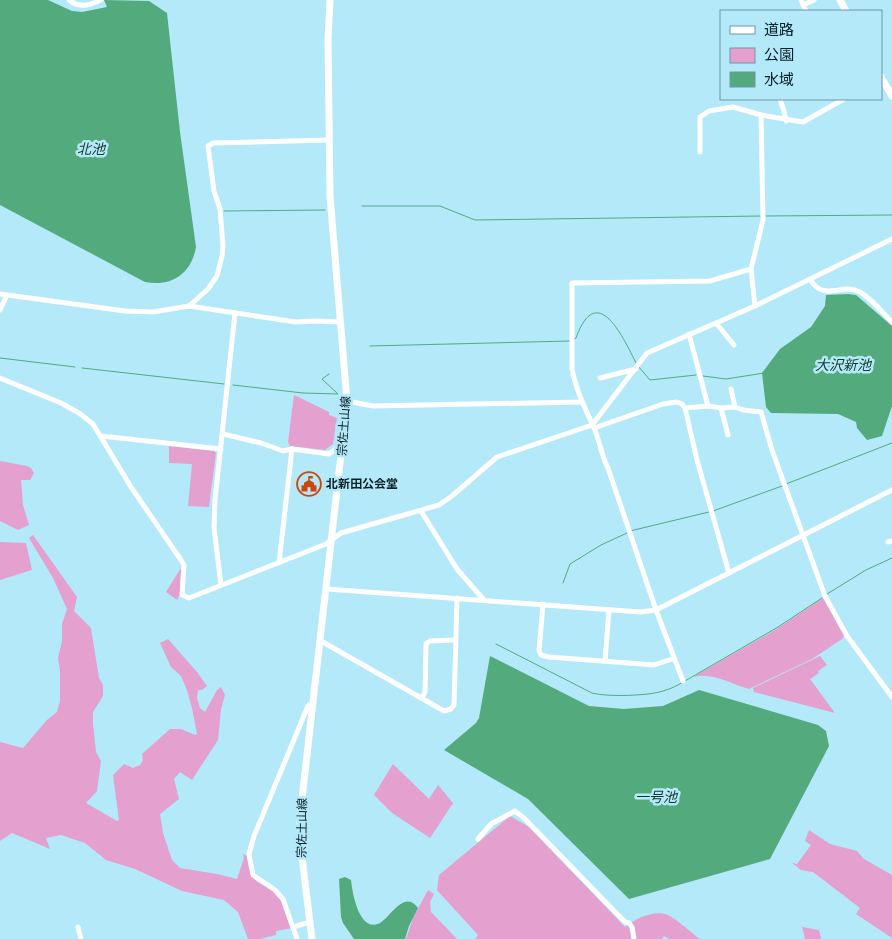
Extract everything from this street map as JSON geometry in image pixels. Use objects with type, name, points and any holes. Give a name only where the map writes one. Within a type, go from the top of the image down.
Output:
[{"type":"main road","name":"宗佐土山線","points":[[312,939],[301,849],[300,817],[347,402],[330,196],[328,40],[330,0]]},
{"type":"main road","points":[[882,79],[892,96]]},
{"type":"street","points":[[69,0],[80,6],[91,5],[100,0]]},
{"type":"street","points":[[804,2],[814,0]]},
{"type":"street","points":[[780,100],[786,121]]},
{"type":"street","points":[[700,152],[700,117],[710,111],[733,107],[786,121],[802,122],[842,100]]},
{"type":"street","points":[[754,306],[751,269],[763,220],[761,115]]},
{"type":"street","points":[[189,306],[208,289],[217,276],[224,246],[220,209],[214,191],[208,146],[213,143],[328,140]]},
{"type":"street","points":[[593,426],[647,353],[716,324],[892,239]]},
{"type":"street","points":[[683,681],[656,610],[608,468],[602,458],[593,426],[581,402],[574,382],[572,369],[572,283],[710,281],[751,269]]},
{"type":"street","points":[[810,278],[816,288],[823,291],[854,290],[860,292],[892,322]]},
{"type":"street","points":[[0,294],[145,312],[189,306],[296,322],[341,322]]},
{"type":"street","points":[[0,310],[7,295]]},
{"type":"street","points":[[220,585],[214,528],[215,500],[235,312]]},
{"type":"street","points":[[716,324],[734,345]]},
{"type":"street","points":[[689,334],[708,406]]},
{"type":"street","points":[[600,378],[636,369]]},
{"type":"street","points":[[0,378],[61,403],[79,413],[93,424],[131,487],[181,560],[184,566],[182,595],[189,598],[326,544],[341,533],[421,511],[446,501],[497,457],[663,404],[677,402],[682,404],[684,408],[728,573]]},
{"type":"street","points":[[731,389],[734,407]]},
{"type":"street","points":[[347,402],[373,406],[581,402]]},
{"type":"street","points":[[684,408],[708,406],[734,407],[761,412],[772,450],[825,596],[847,636],[892,697]]},
{"type":"street","points":[[721,408],[728,435]]},
{"type":"street","points":[[223,434],[261,443],[283,451],[292,449],[329,454],[337,448],[343,448]]},
{"type":"street","points":[[101,436],[221,450]]},
{"type":"street","points":[[279,563],[292,449]]},
{"type":"street","points":[[327,588],[608,610],[640,612],[656,610],[892,490]]},
{"type":"street","points":[[421,511],[457,569],[484,600]]},
{"type":"street","points":[[321,641],[444,711],[453,706],[457,598]]},
{"type":"street","points":[[542,604],[539,651],[541,655],[654,665],[672,659]]},
{"type":"street","points":[[604,661],[608,610]]},
{"type":"street","points":[[422,698],[425,692],[426,644],[430,641],[455,640]]},
{"type":"street","points":[[297,939],[282,899],[275,890],[253,875],[249,854],[254,836],[308,706],[313,701]]},
{"type":"street","points":[[478,839],[491,824],[515,811],[625,922],[629,923],[632,927],[634,939]]},
{"type":"street","points":[[293,927],[310,922]]},
{"type":"street","points":[[78,927],[81,939]]},
{"type":"green space","points":[[294,395],[329,412],[329,415],[337,418],[333,444],[325,450],[290,446],[288,442]]},
{"type":"green space","points":[[169,446],[214,451],[216,453],[209,507],[188,506],[192,464],[169,463]]},
{"type":"green space","points":[[0,461],[27,466],[34,473],[30,480],[21,480],[23,505],[29,525],[18,530],[0,521]]},
{"type":"green space","points":[[33,535],[77,597],[74,611],[91,628],[99,678],[103,685],[103,696],[93,712],[96,752],[101,761],[97,791],[86,803],[117,821],[119,820],[113,775],[124,764],[133,768],[140,765],[143,760],[142,754],[170,729],[181,729],[195,735],[197,734],[187,690],[181,676],[171,667],[160,643],[168,639],[207,686],[202,690],[198,690],[197,698],[200,708],[205,712],[217,690],[221,687],[225,695],[221,709],[218,740],[192,780],[180,772],[174,779],[179,799],[160,814],[163,833],[172,860],[180,868],[237,879],[244,858],[243,854],[247,856],[249,868],[255,880],[269,887],[280,898],[292,928],[276,931],[276,935],[260,939],[248,939],[238,912],[224,900],[182,891],[135,869],[106,860],[85,843],[61,835],[46,838],[50,849],[12,833],[0,841],[0,742],[23,748],[47,720],[57,712],[60,701],[58,658],[62,641],[62,624],[67,609],[53,578],[29,538]]},
{"type":"green space","points":[[0,542],[26,543],[32,570],[0,580]]},
{"type":"green space","points":[[181,568],[180,594],[177,600],[166,592]]},
{"type":"green space","points":[[823,598],[845,634],[842,639],[812,659],[749,689],[714,677],[693,677],[775,630]]},
{"type":"green space","points":[[820,656],[827,665],[810,679],[835,713],[754,692],[753,688]]},
{"type":"green space","points":[[393,764],[429,799],[438,785],[453,803],[430,838],[392,813],[374,795]]},
{"type":"green space","points":[[510,816],[529,827],[625,927],[644,916],[660,913],[668,915],[700,939],[669,939],[664,936],[662,939],[475,939],[478,935],[437,890],[439,875]]},
{"type":"green space","points":[[809,830],[830,844],[857,851],[864,859],[892,875],[892,938],[856,914],[860,908],[813,872],[801,870],[792,863],[797,864],[811,845],[805,841]]},
{"type":"green space","points":[[428,890],[434,894],[430,902],[431,912],[457,939],[406,939],[413,918]]},
{"type":"green space","points":[[802,927],[819,930],[821,939],[805,939]]},
{"type":"water","name":"北池","points":[[0,0],[48,0],[72,11],[82,12],[107,7],[104,0],[149,1],[167,13],[180,132],[196,247],[190,265],[179,276],[164,282],[145,282],[0,205]]},
{"type":"water","name":"大沢新池","points":[[826,295],[856,295],[892,326],[892,406],[882,436],[867,440],[857,428],[856,422],[838,414],[771,413],[766,407],[762,373],[780,349],[811,327],[825,306]]},
{"type":"water","name":"一号池","points":[[490,656],[589,706],[624,709],[663,706],[699,690],[818,725],[826,731],[829,746],[770,859],[629,899],[528,799],[444,750],[476,723],[479,718]]},
{"type":"water","points":[[345,877],[351,880],[355,901],[362,917],[373,925],[384,920],[402,903],[413,903],[418,908],[405,939],[354,939],[341,917],[339,879]]},
{"type":"waterway","points":[[362,206],[440,206],[475,220],[762,216]]},
{"type":"waterway","points":[[224,211],[325,210]]},
{"type":"waterway","points":[[766,216],[892,215]]},
{"type":"waterway","points":[[574,339],[584,321],[592,314],[601,314],[609,319],[617,328],[636,363]]},
{"type":"waterway","points":[[370,346],[570,341]]},
{"type":"waterway","points":[[0,358],[75,367]]},
{"type":"waterway","points":[[638,366],[650,380],[696,375]]},
{"type":"waterway","points":[[82,368],[224,384]]},
{"type":"waterway","points":[[703,376],[726,379],[764,373]]},
{"type":"waterway","points":[[233,385],[303,393],[338,394],[322,379],[329,374]]},
{"type":"waterway","points":[[786,484],[892,443]]},
{"type":"waterway","points":[[713,511],[782,486]]},
{"type":"waterway","points":[[630,531],[709,512]]},
{"type":"waterway","points":[[563,583],[570,564],[601,545],[627,533]]},
{"type":"waterway","points":[[827,594],[866,570],[892,558]]},
{"type":"waterway","points":[[496,644],[592,693],[617,695],[656,693],[680,684],[778,627],[822,598]]},
{"type":"place","name":"北新田公会堂","points":[[309,484]]}]
